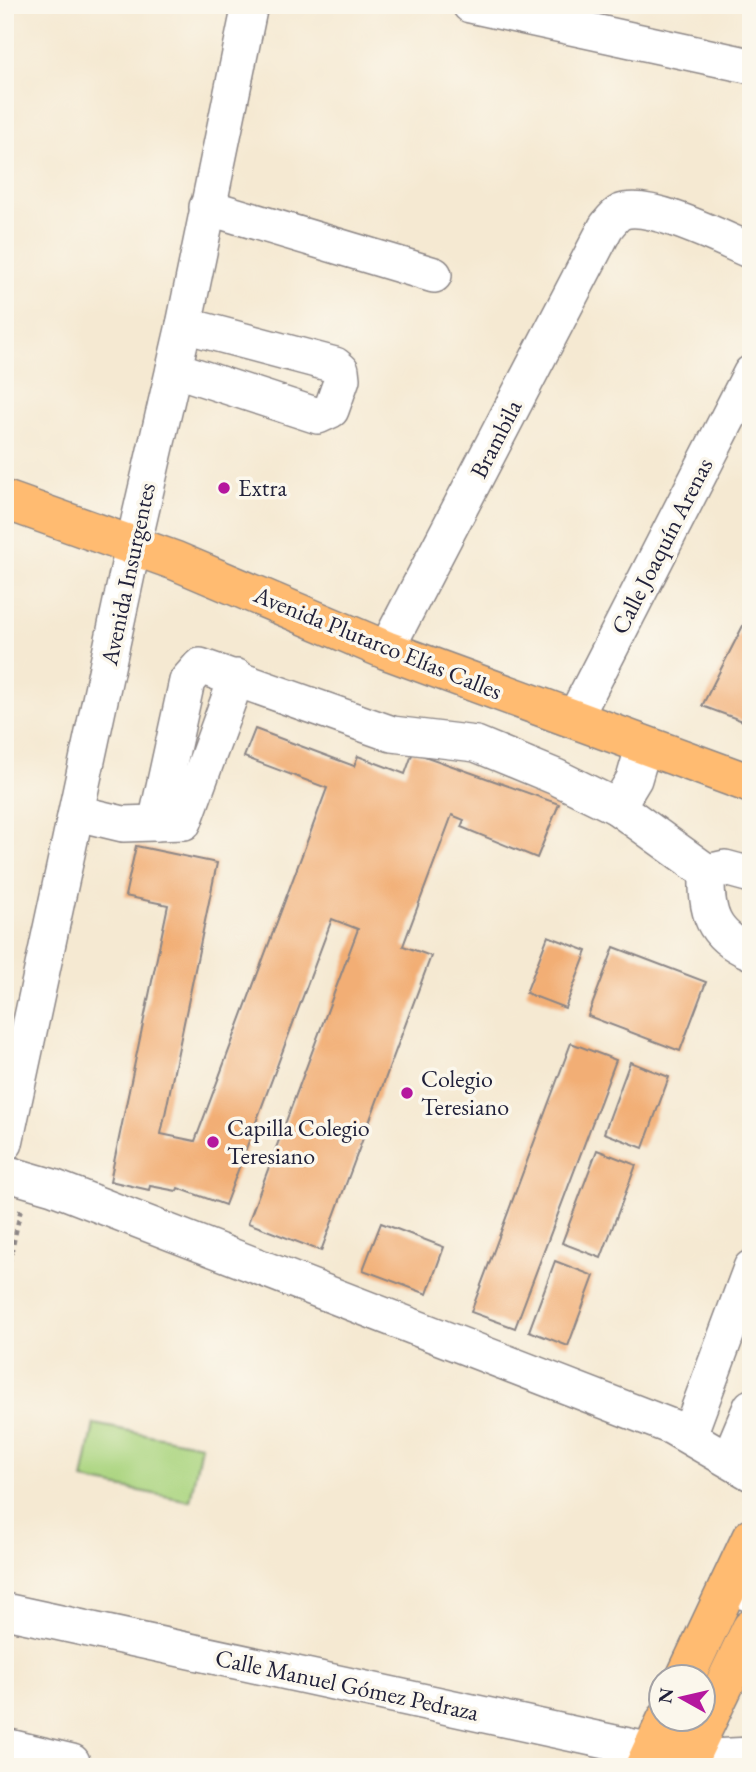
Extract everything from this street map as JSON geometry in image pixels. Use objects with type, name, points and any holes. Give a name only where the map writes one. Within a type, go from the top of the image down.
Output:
[{"type":"main road","name":"Avenida Plutarco Elías Calles","points":[[5,500],[176,561],[386,650],[751,784]]},
{"type":"main road","points":[[694,1664],[739,1590],[751,1538]]},
{"type":"main road","points":[[668,1752],[751,1629]]},
{"type":"street","name":"Avenida Insurgentes","points":[[5,1143],[133,546],[184,325],[250,5]]},
{"type":"street","points":[[470,5],[751,66]]},
{"type":"street","points":[[207,207],[434,275]]},
{"type":"street","name":"Brambila","points":[[386,650],[606,227],[618,213],[633,209],[649,211],[751,251]]},
{"type":"street","points":[[174,369],[318,416],[331,410],[342,379],[341,370],[335,365],[184,325]]},
{"type":"street","name":"Calle Joaquín Arenas","points":[[574,719],[751,373]]},
{"type":"street","points":[[156,823],[187,681],[200,666],[392,734],[476,744],[556,777],[617,807],[707,872],[725,868],[751,875]]},
{"type":"street","points":[[77,813],[123,824],[184,822],[237,677]]},
{"type":"street","points":[[617,807],[634,779],[644,745]]},
{"type":"street","points":[[707,872],[706,902],[714,924],[737,946],[751,952]]},
{"type":"street","points":[[5,1173],[53,1187],[689,1435],[740,1466],[751,1407]]},
{"type":"street","points":[[689,1435],[751,1268]]},
{"type":"street","name":"Calle Manuel Gómez Pedraza","points":[[5,1611],[668,1752],[751,1755]]},
{"type":"street","points":[[5,1746],[72,1762]]},
{"type":"green space","points":[[94,1424],[201,1445],[190,1501],[83,1480]]},
{"type":"building","points":[[751,610],[751,724],[702,706]]},
{"type":"building","points":[[255,729],[354,766],[358,756],[405,774],[413,752],[559,804],[537,858],[461,827],[464,820],[452,815],[403,946],[431,956],[321,1251],[248,1223],[358,929],[332,919],[225,1205],[178,1188],[177,1191],[150,1186],[149,1190],[110,1181],[168,905],[125,896],[136,846],[217,863],[161,1134],[195,1141],[327,788],[244,757]]},
{"type":"building","points":[[548,936],[587,951],[565,1008],[526,993]]},
{"type":"building","points":[[614,947],[706,982],[680,1051],[588,1016]]},
{"type":"building","points":[[571,1043],[616,1060],[515,1328],[471,1312]]},
{"type":"building","points":[[630,1062],[669,1077],[643,1148],[604,1133]]},
{"type":"building","points":[[597,1150],[636,1165],[601,1258],[562,1243]]},
{"type":"building","points":[[381,1223],[444,1247],[427,1294],[363,1270]]},
{"type":"building","points":[[555,1261],[594,1276],[568,1346],[529,1331]]},
{"type":"place","name":"Extra","points":[[224,488]]},
{"type":"place","name":"Colegio Teresiano","points":[[407,1093]]},
{"type":"place","name":"Capilla Colegio Teresiano","points":[[213,1142]]}]
